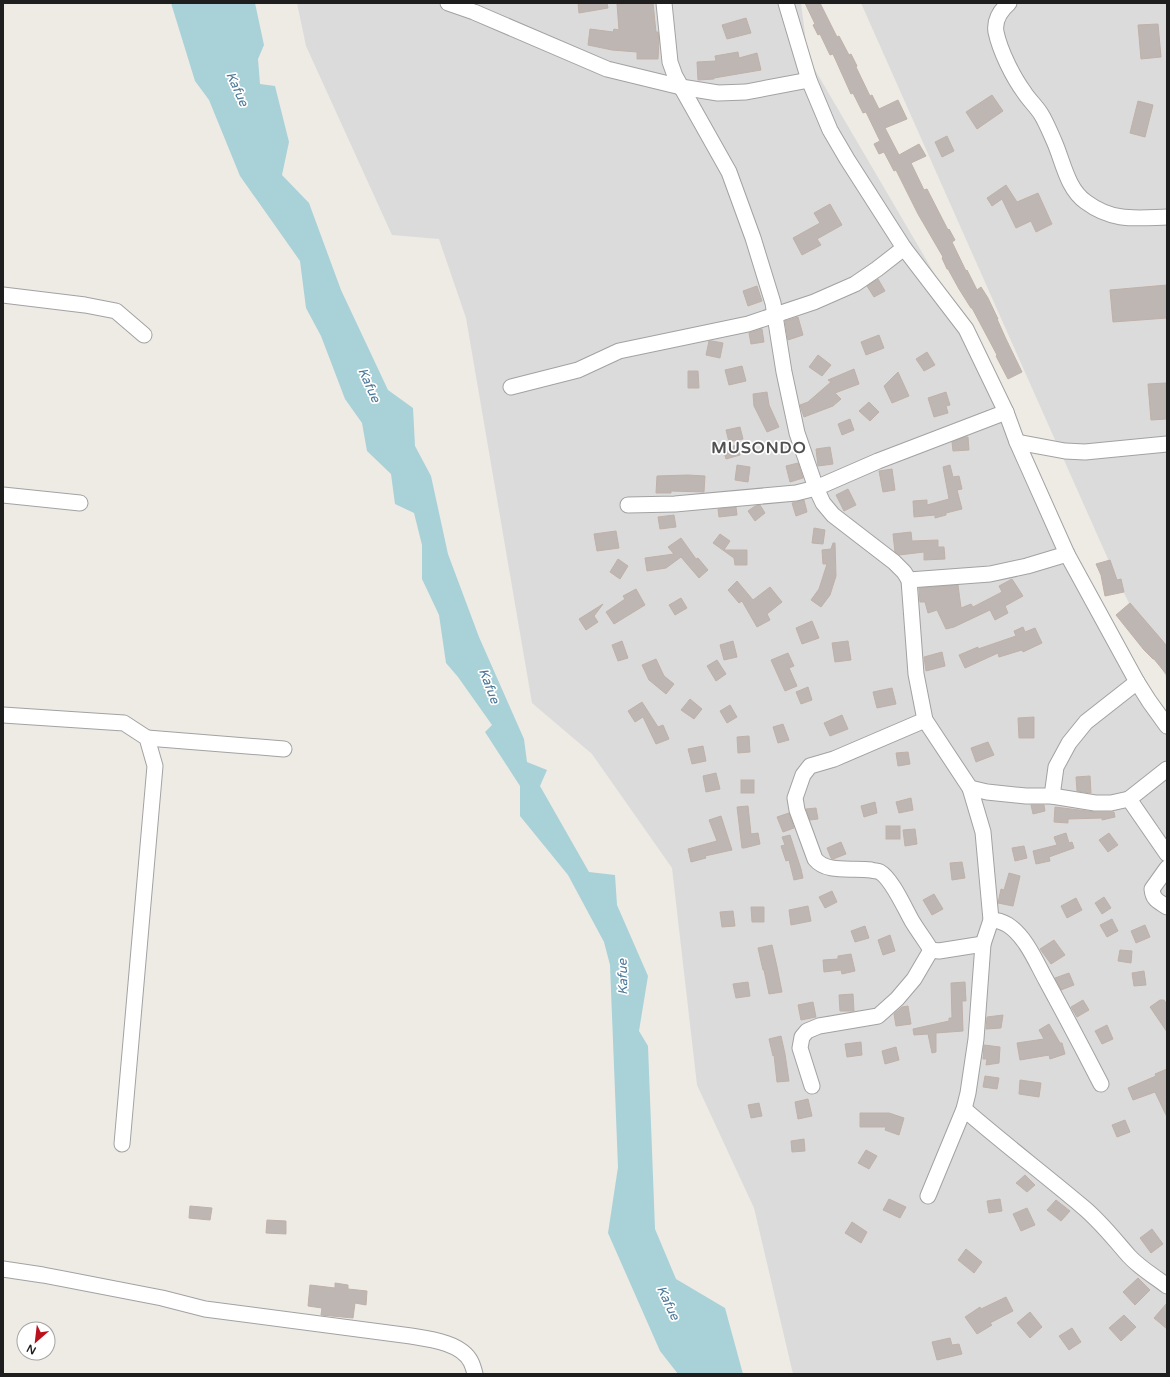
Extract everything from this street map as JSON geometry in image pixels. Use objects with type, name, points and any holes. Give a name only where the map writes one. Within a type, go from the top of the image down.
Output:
[{"type":"street","points":[[448,3],[474,12],[607,69],[681,87],[718,92],[746,92],[809,80]]},
{"type":"street","points":[[664,3],[670,62],[674,76],[729,172],[755,245],[773,303],[784,372],[797,433],[816,488],[823,503],[832,515],[894,562],[904,572],[909,580],[916,674],[925,720],[970,788],[983,832],[991,920],[983,944],[976,1039],[964,1109],[928,1196]]},
{"type":"street","points":[[786,3],[809,80],[830,130],[904,248],[966,329],[1006,412],[1017,442],[1067,554],[1149,701],[1167,726]]},
{"type":"street","points":[[1009,3],[1001,11],[997,21],[996,31],[1003,52],[1015,78],[1042,115],[1076,194],[1085,202],[1101,211],[1120,217],[1134,219],[1167,217]]},
{"type":"street","points":[[511,387],[578,370],[620,351],[748,324],[775,316],[814,302],[855,284],[904,248]]},
{"type":"street","points":[[3,295],[85,305],[116,311],[144,335]]},
{"type":"street","points":[[628,505],[675,504],[796,493],[816,488],[878,461],[1006,412]]},
{"type":"street","points":[[1017,442],[1065,451],[1085,452],[1167,444]]},
{"type":"street","points":[[3,495],[80,503]]},
{"type":"street","points":[[909,580],[990,574],[1027,566],[1067,554]]},
{"type":"street","points":[[1052,796],[1056,767],[1069,743],[1086,722],[1138,682]]},
{"type":"street","points":[[3,715],[124,723],[147,738],[284,749]]},
{"type":"street","points":[[925,720],[834,759],[810,766],[803,775],[795,798],[797,810],[815,859],[824,866],[831,868],[865,869],[880,872],[888,880],[912,922],[931,950],[939,951],[983,944]]},
{"type":"street","points":[[122,1144],[155,766],[147,738]]},
{"type":"street","points":[[970,788],[987,792],[1026,796],[1052,796],[1095,803],[1111,803],[1129,799],[1167,769]]},
{"type":"street","points":[[1129,799],[1167,854]]},
{"type":"street","points":[[1167,868],[1152,889],[1153,896],[1167,907]]},
{"type":"street","points":[[991,920],[1008,925],[1027,945],[1101,1084]]},
{"type":"street","points":[[812,1086],[800,1048],[802,1037],[808,1031],[819,1026],[878,1016],[914,979],[931,950]]},
{"type":"street","points":[[964,1109],[1083,1207],[1101,1223],[1139,1266],[1167,1286]]},
{"type":"street","points":[[3,1270],[43,1275],[162,1298],[205,1309],[411,1336],[443,1342],[462,1351],[471,1360],[475,1374]]},
{"type":"shaded area","points":[[297,3],[801,3],[808,58],[978,348],[1116,654],[1167,716],[1167,1374],[793,1374],[754,1208],[697,1085],[672,868],[592,754],[532,703],[466,318],[439,239],[392,235],[306,46]]},
{"type":"shaded area","points":[[861,3],[1167,3],[1167,679],[1116,577]]},
{"type":"water","name":"Kafue","points":[[171,3],[255,3],[264,45],[258,59],[260,84],[275,86],[289,142],[282,175],[309,203],[341,290],[388,390],[413,408],[415,446],[431,476],[448,554],[479,637],[524,739],[527,762],[547,770],[540,786],[589,872],[615,875],[617,905],[648,976],[639,1031],[648,1046],[655,1229],[676,1279],[725,1308],[743,1374],[678,1374],[660,1351],[608,1233],[618,1167],[610,965],[604,942],[568,875],[520,816],[520,786],[485,732],[492,725],[458,677],[446,663],[439,615],[422,579],[422,545],[414,513],[395,504],[391,474],[367,451],[362,423],[345,399],[321,336],[306,308],[300,261],[240,176],[209,100],[195,81]]},
{"type":"building","points":[[578,3],[607,3],[608,8],[579,13]]},
{"type":"building","points":[[653,3],[656,32],[658,32],[659,41],[658,59],[637,59],[637,52],[612,50],[588,45],[590,29],[613,32],[614,29],[619,30],[617,4]]},
{"type":"building","points":[[805,3],[820,3],[837,37],[839,36],[849,55],[851,54],[870,96],[872,95],[879,109],[898,100],[907,119],[885,128],[899,155],[919,144],[926,156],[911,163],[924,190],[927,189],[948,230],[949,229],[955,240],[952,242],[966,271],[967,270],[977,290],[981,287],[988,298],[1022,372],[1008,379],[972,308],[947,269],[942,258],[943,257],[918,214],[896,170],[894,171],[884,152],[879,154],[874,144],[880,141],[866,112],[863,113],[853,93],[851,94],[833,54],[830,55],[820,34],[818,35],[813,25],[815,24]]},
{"type":"building","points":[[746,18],[751,33],[727,39],[722,25]]},
{"type":"building","points":[[1158,24],[1161,57],[1141,59],[1138,25]]},
{"type":"building","points":[[738,52],[739,58],[757,53],[761,70],[714,79],[698,80],[697,62],[716,61],[715,56]]},
{"type":"building","points":[[992,95],[1003,111],[977,129],[966,112]]},
{"type":"building","points":[[1138,101],[1153,105],[1145,137],[1130,133]]},
{"type":"building","points":[[947,136],[954,151],[942,157],[935,142]]},
{"type":"building","points":[[1006,185],[1017,202],[1038,193],[1052,224],[1036,232],[1031,221],[1016,228],[1002,199],[992,206],[987,198]]},
{"type":"building","points":[[830,204],[842,225],[817,239],[821,245],[802,255],[793,238],[820,223],[814,213]]},
{"type":"building","points":[[878,279],[885,291],[874,297],[867,286]]},
{"type":"building","points":[[1167,285],[1167,318],[1113,322],[1110,290]]},
{"type":"building","points":[[757,286],[762,301],[748,306],[743,291]]},
{"type":"building","points":[[798,317],[803,335],[788,340],[785,321]]},
{"type":"building","points":[[762,329],[764,342],[751,344],[749,333]]},
{"type":"building","points":[[879,335],[884,348],[866,355],[861,342]]},
{"type":"building","points":[[709,341],[723,343],[720,358],[706,355]]},
{"type":"building","points":[[927,352],[935,365],[924,371],[916,359]]},
{"type":"building","points":[[818,355],[831,365],[822,376],[809,367]]},
{"type":"building","points":[[742,366],[746,381],[729,385],[725,370]]},
{"type":"building","points":[[854,369],[859,384],[835,393],[841,399],[833,406],[804,417],[800,405],[808,402],[831,382],[828,380]]},
{"type":"building","points":[[688,371],[698,371],[699,388],[688,388]]},
{"type":"building","points":[[898,372],[909,396],[892,403],[884,386]]},
{"type":"building","points":[[1166,383],[1167,419],[1151,420],[1148,384]]},
{"type":"building","points":[[767,392],[769,405],[779,427],[767,432],[754,406],[753,394]]},
{"type":"building","points":[[946,392],[950,405],[946,406],[948,413],[934,417],[928,398]]},
{"type":"building","points":[[869,402],[879,412],[870,421],[859,411]]},
{"type":"building","points":[[850,419],[854,430],[842,435],[838,424]]},
{"type":"building","points":[[740,427],[743,439],[729,442],[726,430]]},
{"type":"building","points":[[968,437],[969,450],[953,451],[952,442]]},
{"type":"building","points":[[737,445],[740,455],[726,459],[723,449]]},
{"type":"building","points":[[830,447],[833,464],[818,466],[816,449]]},
{"type":"building","points":[[798,463],[803,478],[790,482],[786,466]]},
{"type":"building","points":[[737,465],[750,467],[748,482],[735,480]]},
{"type":"building","points":[[950,465],[953,477],[959,476],[962,489],[957,490],[962,509],[946,513],[946,515],[935,518],[935,515],[914,517],[913,501],[927,500],[927,505],[949,499],[943,467]]},
{"type":"building","points":[[892,469],[895,490],[883,492],[879,471]]},
{"type":"building","points":[[657,476],[705,476],[704,492],[671,491],[671,493],[656,493]]},
{"type":"building","points":[[848,489],[856,505],[844,511],[836,495]]},
{"type":"building","points":[[804,500],[807,512],[796,516],[792,503]]},
{"type":"building","points":[[760,505],[765,513],[755,521],[748,511],[755,506]]},
{"type":"building","points":[[736,507],[737,515],[719,517],[718,509]]},
{"type":"building","points":[[674,515],[676,527],[660,529],[658,517]]},
{"type":"building","points":[[814,528],[825,530],[823,544],[812,543]]},
{"type":"building","points":[[616,531],[619,548],[597,551],[594,534]]},
{"type":"building","points":[[911,532],[912,541],[938,540],[938,547],[944,547],[945,559],[924,560],[924,552],[899,555],[895,552],[893,534]]},
{"type":"building","points":[[720,534],[730,541],[724,550],[747,550],[747,565],[735,565],[734,558],[713,543]]},
{"type":"building","points":[[681,538],[696,559],[698,558],[708,570],[699,578],[681,557],[666,568],[647,571],[645,558],[674,554],[668,547]]},
{"type":"building","points":[[833,543],[835,543],[836,576],[830,595],[821,607],[811,600],[819,589],[827,564],[823,564],[822,550],[831,549]]},
{"type":"building","points":[[618,559],[628,566],[620,579],[610,572]]},
{"type":"building","points":[[1110,560],[1117,580],[1121,579],[1124,592],[1105,596],[1101,575],[1096,564]]},
{"type":"building","points":[[1012,579],[1023,596],[1005,606],[1008,613],[995,620],[990,610],[954,627],[946,629],[937,610],[928,613],[925,602],[920,602],[919,588],[958,585],[961,608],[971,604],[973,607],[1002,592],[999,586]]},
{"type":"building","points":[[737,581],[753,600],[770,587],[782,602],[767,614],[770,620],[757,627],[742,601],[739,603],[728,590]]},
{"type":"building","points":[[636,589],[645,605],[614,624],[606,612],[625,599],[623,596]]},
{"type":"building","points":[[681,598],[687,608],[675,615],[669,605]]},
{"type":"building","points":[[1130,603],[1167,646],[1167,675],[1154,659],[1144,650],[1116,615]]},
{"type":"building","points":[[603,604],[594,616],[598,622],[586,630],[579,619]]},
{"type":"building","points":[[812,621],[819,638],[802,644],[796,628]]},
{"type":"building","points":[[1023,627],[1025,632],[1035,628],[1042,643],[1023,652],[1022,650],[999,657],[998,653],[965,668],[959,655],[978,647],[978,649],[1016,636],[1014,631]]},
{"type":"building","points":[[622,641],[628,658],[618,661],[612,645]]},
{"type":"building","points":[[733,641],[737,657],[724,660],[720,645]]},
{"type":"building","points":[[848,641],[851,660],[835,662],[832,643]]},
{"type":"building","points":[[942,652],[945,666],[926,671],[924,657]]},
{"type":"building","points":[[788,653],[794,666],[789,668],[797,686],[785,691],[771,660]]},
{"type":"building","points":[[656,659],[664,676],[674,684],[666,694],[649,680],[642,665]]},
{"type":"building","points":[[717,660],[726,674],[716,681],[707,666]]},
{"type":"building","points":[[808,687],[812,700],[801,704],[796,692]]},
{"type":"building","points":[[892,688],[896,704],[877,708],[873,692]]},
{"type":"building","points":[[690,699],[702,709],[694,719],[681,710]]},
{"type":"building","points":[[642,702],[658,727],[663,725],[669,739],[656,744],[643,717],[635,722],[628,711]]},
{"type":"building","points":[[730,705],[737,717],[727,723],[720,711]]},
{"type":"building","points":[[842,715],[848,729],[830,736],[824,723]]},
{"type":"building","points":[[1034,717],[1034,738],[1019,738],[1018,718]]},
{"type":"building","points":[[783,724],[789,740],[778,743],[773,727]]},
{"type":"building","points":[[749,736],[750,752],[738,753],[737,737]]},
{"type":"building","points":[[988,742],[994,755],[976,762],[971,748]]},
{"type":"building","points":[[703,746],[706,761],[692,764],[688,749]]},
{"type":"building","points":[[908,752],[910,764],[898,766],[896,753]]},
{"type":"building","points":[[716,773],[720,789],[706,792],[703,776]]},
{"type":"building","points":[[1090,776],[1091,793],[1077,791],[1076,777]]},
{"type":"building","points":[[741,780],[754,780],[754,793],[741,793]]},
{"type":"building","points":[[911,798],[913,810],[899,813],[896,802]]},
{"type":"building","points":[[875,802],[877,813],[864,817],[861,806]]},
{"type":"building","points":[[1031,805],[1044,805],[1045,811],[1033,814]]},
{"type":"building","points":[[748,806],[751,834],[758,833],[760,844],[742,848],[737,807]]},
{"type":"building","points":[[1055,807],[1095,812],[1114,812],[1115,817],[1102,820],[1102,818],[1068,819],[1068,823],[1054,822]]},
{"type":"building","points":[[816,808],[818,819],[810,820],[806,809]]},
{"type":"building","points":[[789,813],[794,828],[783,832],[777,817]]},
{"type":"building","points":[[721,816],[732,850],[705,856],[706,858],[691,862],[688,849],[717,841],[709,820]]},
{"type":"building","points":[[886,826],[900,826],[900,839],[886,839]]},
{"type":"building","points":[[915,829],[917,844],[905,846],[903,830]]},
{"type":"building","points":[[1066,833],[1069,843],[1072,842],[1074,848],[1049,857],[1050,861],[1036,864],[1033,851],[1057,845],[1054,837]]},
{"type":"building","points":[[1109,833],[1118,845],[1108,852],[1099,840]]},
{"type":"building","points":[[790,835],[803,878],[794,880],[789,860],[786,861],[781,846],[785,845],[782,837]]},
{"type":"building","points":[[841,842],[846,854],[833,859],[831,858],[827,848]]},
{"type":"building","points":[[1024,846],[1027,858],[1015,861],[1012,848]]},
{"type":"building","points":[[962,862],[965,878],[952,880],[950,863]]},
{"type":"building","points":[[1009,873],[1020,876],[1013,906],[998,903],[1001,889],[1004,890]]},
{"type":"building","points":[[832,891],[837,902],[825,908],[819,897]]},
{"type":"building","points":[[934,894],[943,909],[932,915],[923,900]]},
{"type":"building","points":[[1104,897],[1111,908],[1102,914],[1095,903]]},
{"type":"building","points":[[1076,898],[1082,910],[1067,918],[1061,906]]},
{"type":"building","points":[[808,906],[811,921],[791,925],[789,910]]},
{"type":"building","points":[[751,907],[764,907],[764,922],[752,922]]},
{"type":"building","points":[[733,911],[735,926],[722,927],[720,912]]},
{"type":"building","points":[[1112,919],[1118,931],[1107,937],[1100,925]]},
{"type":"building","points":[[1145,925],[1150,937],[1136,943],[1131,931]]},
{"type":"building","points":[[865,926],[869,938],[855,942],[851,931]]},
{"type":"building","points":[[890,935],[895,951],[883,955],[878,940]]},
{"type":"building","points":[[1054,940],[1065,955],[1051,964],[1040,949]]},
{"type":"building","points":[[772,945],[782,992],[769,994],[758,948]]},
{"type":"building","points":[[1120,950],[1132,951],[1131,963],[1118,961]]},
{"type":"building","points":[[851,954],[855,971],[842,974],[841,970],[824,972],[823,960],[838,959],[838,956]]},
{"type":"building","points":[[1144,971],[1146,985],[1134,986],[1132,973]]},
{"type":"building","points":[[1069,973],[1074,985],[1061,990],[1055,978]]},
{"type":"building","points":[[748,982],[750,996],[736,998],[733,984]]},
{"type":"building","points":[[965,982],[966,1001],[962,1001],[963,1031],[936,1033],[936,1052],[932,1053],[928,1034],[914,1035],[913,1029],[949,1021],[949,1018],[952,1018],[951,983]]},
{"type":"building","points":[[853,994],[854,1011],[840,1011],[839,995]]},
{"type":"building","points":[[1083,1000],[1089,1010],[1077,1017],[1071,1007]]},
{"type":"building","points":[[1160,1000],[1164,1000],[1167,1005],[1167,1032],[1150,1007]]},
{"type":"building","points":[[813,1002],[816,1017],[801,1020],[798,1005]]},
{"type":"building","points":[[908,1006],[911,1024],[896,1026],[894,1014],[902,1007]]},
{"type":"building","points":[[1003,1015],[1001,1028],[986,1029],[987,1017]]},
{"type":"building","points":[[1049,1024],[1060,1043],[1062,1043],[1065,1054],[1050,1059],[1049,1055],[1020,1060],[1017,1043],[1044,1039],[1039,1030]]},
{"type":"building","points":[[1107,1025],[1113,1039],[1102,1044],[1095,1031]]},
{"type":"building","points":[[781,1036],[789,1081],[777,1082],[774,1055],[773,1056],[769,1039]]},
{"type":"building","points":[[861,1042],[862,1055],[847,1057],[845,1044]]},
{"type":"building","points":[[984,1045],[1000,1047],[999,1063],[986,1065],[987,1059],[983,1059]]},
{"type":"building","points":[[896,1047],[899,1060],[885,1064],[882,1051]]},
{"type":"building","points":[[1167,1069],[1167,1117],[1155,1092],[1133,1100],[1128,1088],[1156,1076],[1155,1074]]},
{"type":"building","points":[[985,1076],[999,1078],[997,1089],[983,1087]]},
{"type":"building","points":[[1020,1080],[1041,1083],[1039,1097],[1019,1094]]},
{"type":"building","points":[[808,1099],[812,1116],[798,1119],[795,1102]]},
{"type":"building","points":[[759,1103],[762,1116],[751,1118],[748,1105]]},
{"type":"building","points":[[860,1113],[889,1113],[904,1118],[899,1135],[885,1130],[886,1127],[860,1127]]},
{"type":"building","points":[[1125,1120],[1130,1132],[1117,1137],[1112,1125]]},
{"type":"building","points":[[804,1139],[805,1151],[792,1152],[791,1141]]},
{"type":"building","points":[[866,1150],[877,1156],[869,1169],[858,1163]]},
{"type":"building","points":[[1025,1175],[1035,1185],[1027,1192],[1016,1183]]},
{"type":"building","points":[[889,1199],[906,1207],[900,1218],[883,1210]]},
{"type":"building","points":[[1000,1199],[1002,1211],[989,1213],[987,1201]]},
{"type":"building","points":[[1056,1200],[1070,1211],[1061,1221],[1047,1210]]},
{"type":"building","points":[[190,1206],[212,1208],[210,1220],[189,1218]]},
{"type":"building","points":[[1027,1208],[1035,1225],[1021,1231],[1013,1214]]},
{"type":"building","points":[[267,1220],[286,1221],[286,1234],[266,1233]]},
{"type":"building","points":[[852,1222],[867,1232],[861,1243],[845,1233]]},
{"type":"building","points":[[1152,1229],[1163,1244],[1151,1253],[1140,1238]]},
{"type":"building","points":[[966,1249],[982,1262],[974,1273],[958,1260]]},
{"type":"building","points":[[1138,1278],[1150,1290],[1135,1305],[1123,1292]]},
{"type":"building","points":[[335,1283],[348,1285],[348,1289],[367,1291],[366,1305],[355,1303],[353,1318],[321,1315],[322,1308],[308,1306],[310,1285],[335,1288]]},
{"type":"building","points":[[1006,1297],[1013,1311],[990,1323],[992,1325],[977,1334],[965,1317],[980,1307],[981,1309]]},
{"type":"building","points":[[1167,1303],[1167,1329],[1154,1318]]},
{"type":"building","points":[[1030,1312],[1042,1327],[1030,1338],[1017,1323]]},
{"type":"building","points":[[1124,1315],[1136,1327],[1121,1341],[1109,1328]]},
{"type":"building","points":[[1072,1328],[1081,1342],[1069,1350],[1059,1336]]},
{"type":"building","points":[[950,1338],[952,1345],[959,1344],[962,1354],[937,1360],[932,1342]]},
{"type":"district","name":"MUSONDO","points":[[759,448]]}]
